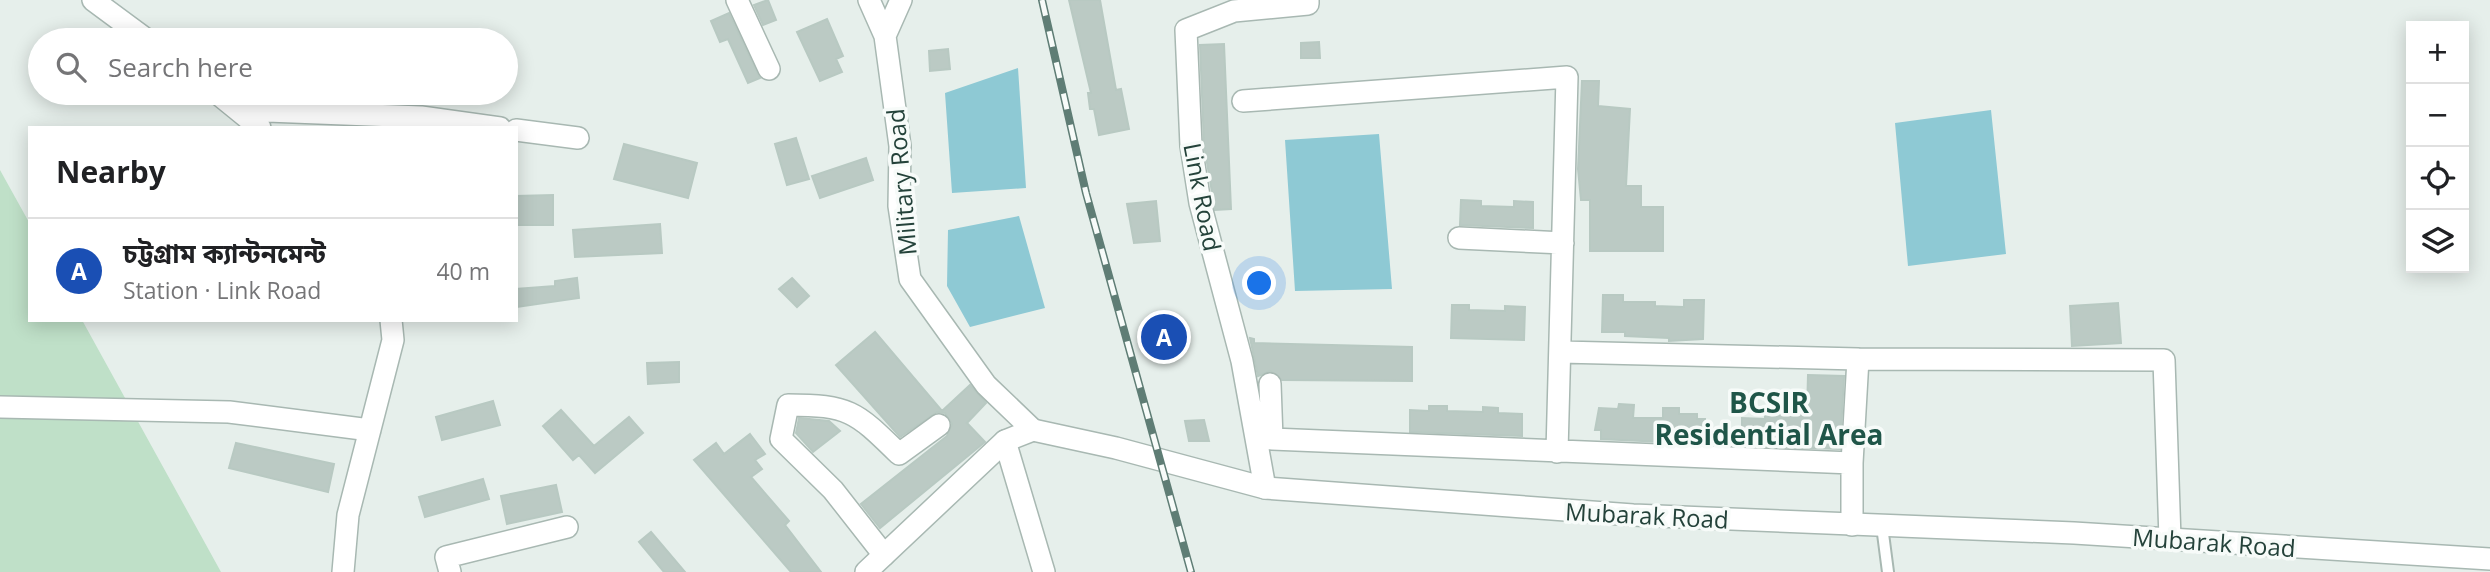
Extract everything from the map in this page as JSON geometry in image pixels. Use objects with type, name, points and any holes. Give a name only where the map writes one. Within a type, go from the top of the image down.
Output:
[{"type":"street","points":[[93,0],[131,28]]},
{"type":"street","points":[[737,0],[769,69]]},
{"type":"street","name":"Military Road","points":[[869,0],[885,36],[901,146],[899,206],[910,279],[986,385],[1033,430]]},
{"type":"street","points":[[885,36],[901,0]]},
{"type":"street","name":"Link Road","points":[[1265,488],[1242,361],[1200,203],[1191,146],[1186,30],[1234,11],[1308,4],[1308,0]]},
{"type":"street","points":[[1243,101],[1567,77],[1557,452]]},
{"type":"street","points":[[233,105],[258,126]]},
{"type":"street","points":[[240,110],[421,117],[486,126]]},
{"type":"street","points":[[518,130],[578,138]]},
{"type":"street","points":[[1459,238],[1563,243]]},
{"type":"street","points":[[343,572],[348,515],[393,340],[391,322]]},
{"type":"street","points":[[1561,352],[1858,359],[2164,360],[2170,539]]},
{"type":"street","points":[[1852,525],[1852,463],[1858,359]]},
{"type":"street","points":[[1270,384],[1272,439],[1852,463]]},
{"type":"street","points":[[884,555],[833,489],[782,439],[788,405],[828,405],[862,418],[899,454],[939,425]]},
{"type":"street","points":[[0,407],[229,412],[370,430]]},
{"type":"street","points":[[866,572],[1005,441],[1033,430]]},
{"type":"street","name":"Mubarak Road","points":[[1033,430],[1116,447],[1265,488],[1633,515],[2170,539],[2490,559]]},
{"type":"street","points":[[1005,441],[1044,572]]},
{"type":"street","points":[[450,572],[446,557],[567,527]]},
{"type":"lane","points":[[1882,526],[1888,572]]},
{"type":"green space","points":[[0,170],[28,220],[28,322],[83,322],[221,572],[0,572]]},
{"type":"water","points":[[1018,68],[1026,188],[952,193],[945,93]]},
{"type":"water","points":[[1991,110],[2006,254],[1908,266],[1895,123]]},
{"type":"water","points":[[1379,134],[1392,289],[1295,291],[1285,140]]},
{"type":"water","points":[[1019,216],[1045,308],[970,327],[947,286],[948,230]]},
{"type":"building","points":[[768,0],[776,20],[763,25],[754,5]]},
{"type":"building","points":[[1069,0],[1100,0],[1116,90],[1121,89],[1129,129],[1099,135],[1094,109],[1090,109],[1088,93],[1091,93]]},
{"type":"building","points":[[729,13],[760,78],[748,83],[728,39],[720,42],[711,21]]},
{"type":"building","points":[[827,19],[843,56],[836,59],[842,72],[820,81],[797,32]]},
{"type":"building","points":[[1319,42],[1320,58],[1301,58],[1301,43]]},
{"type":"building","points":[[1224,44],[1231,209],[1215,210],[1204,145],[1200,45]]},
{"type":"building","points":[[948,49],[950,69],[930,71],[929,51]]},
{"type":"building","points":[[1582,81],[1599,81],[1598,106],[1630,109],[1626,186],[1641,186],[1641,207],[1663,207],[1663,251],[1590,251],[1590,200],[1581,200],[1578,169]]},
{"type":"building","points":[[796,138],[809,179],[787,185],[775,144]]},
{"type":"building","points":[[624,144],[697,163],[688,198],[614,179]]},
{"type":"building","points":[[866,158],[873,180],[820,198],[812,176]]},
{"type":"building","points":[[553,195],[553,225],[518,225],[518,196]]},
{"type":"building","points":[[1461,200],[1481,201],[1481,206],[1514,207],[1514,201],[1533,202],[1533,228],[1460,225]]},
{"type":"building","points":[[1156,201],[1160,241],[1134,243],[1127,204]]},
{"type":"building","points":[[660,224],[662,253],[575,257],[573,230]]},
{"type":"building","points":[[577,278],[579,298],[518,307],[518,289],[555,286],[555,281]]},
{"type":"building","points":[[792,278],[809,296],[797,307],[779,289]]},
{"type":"building","points":[[1603,295],[1623,295],[1623,302],[1655,302],[1655,306],[1684,307],[1684,300],[1704,300],[1703,339],[1669,341],[1669,338],[1625,336],[1625,332],[1602,332]]},
{"type":"building","points":[[2118,303],[2121,343],[2072,346],[2070,306]]},
{"type":"building","points":[[1452,305],[1469,305],[1469,310],[1505,311],[1505,306],[1525,307],[1524,340],[1451,338]]},
{"type":"building","points":[[875,332],[942,411],[970,385],[986,403],[967,423],[985,442],[880,528],[861,504],[947,436],[952,424],[945,413],[937,412],[900,437],[836,365]]},
{"type":"building","points":[[1250,338],[1254,339],[1254,343],[1412,347],[1412,381],[1282,380],[1270,371],[1258,376]]},
{"type":"building","points":[[679,362],[679,382],[648,384],[647,363]]},
{"type":"building","points":[[1808,375],[1844,376],[1840,449],[1749,446],[1749,440],[1742,440],[1742,418],[1765,419],[1765,412],[1807,412]]},
{"type":"building","points":[[493,401],[500,425],[442,440],[436,417]]},
{"type":"building","points":[[1619,404],[1634,405],[1633,418],[1663,418],[1663,408],[1679,408],[1679,414],[1697,414],[1697,419],[1705,419],[1704,444],[1601,439],[1601,430],[1595,430],[1599,408],[1618,409]]},
{"type":"building","points":[[1429,406],[1447,406],[1447,411],[1483,412],[1483,407],[1498,408],[1498,413],[1522,414],[1522,436],[1410,432],[1410,410],[1429,411]]},
{"type":"building","points":[[561,410],[594,446],[629,417],[643,433],[595,473],[579,455],[573,460],[543,426]]},
{"type":"building","points":[[799,418],[829,421],[840,431],[813,452],[796,433]]},
{"type":"building","points":[[1204,420],[1209,441],[1189,441],[1185,421]]},
{"type":"building","points":[[750,434],[765,454],[755,460],[762,469],[751,477],[789,521],[785,525],[821,572],[791,572],[694,460],[716,443],[724,454]]},
{"type":"building","points":[[236,443],[334,464],[328,492],[229,468]]},
{"type":"building","points":[[483,479],[489,499],[425,517],[419,497]]},
{"type":"building","points":[[556,485],[562,512],[507,524],[501,496]]},
{"type":"building","points":[[651,532],[685,572],[664,572],[639,542]]},
{"type":"railway","points":[[1042,0],[1086,193],[1191,572]]},
{"type":"place","name":"চট্টগ্রাম ক্যান্টনমেন্ট","points":[[1164,337]]},
{"type":"district","name":"BCSIR Residential Area","points":[[1769,418]]}]
